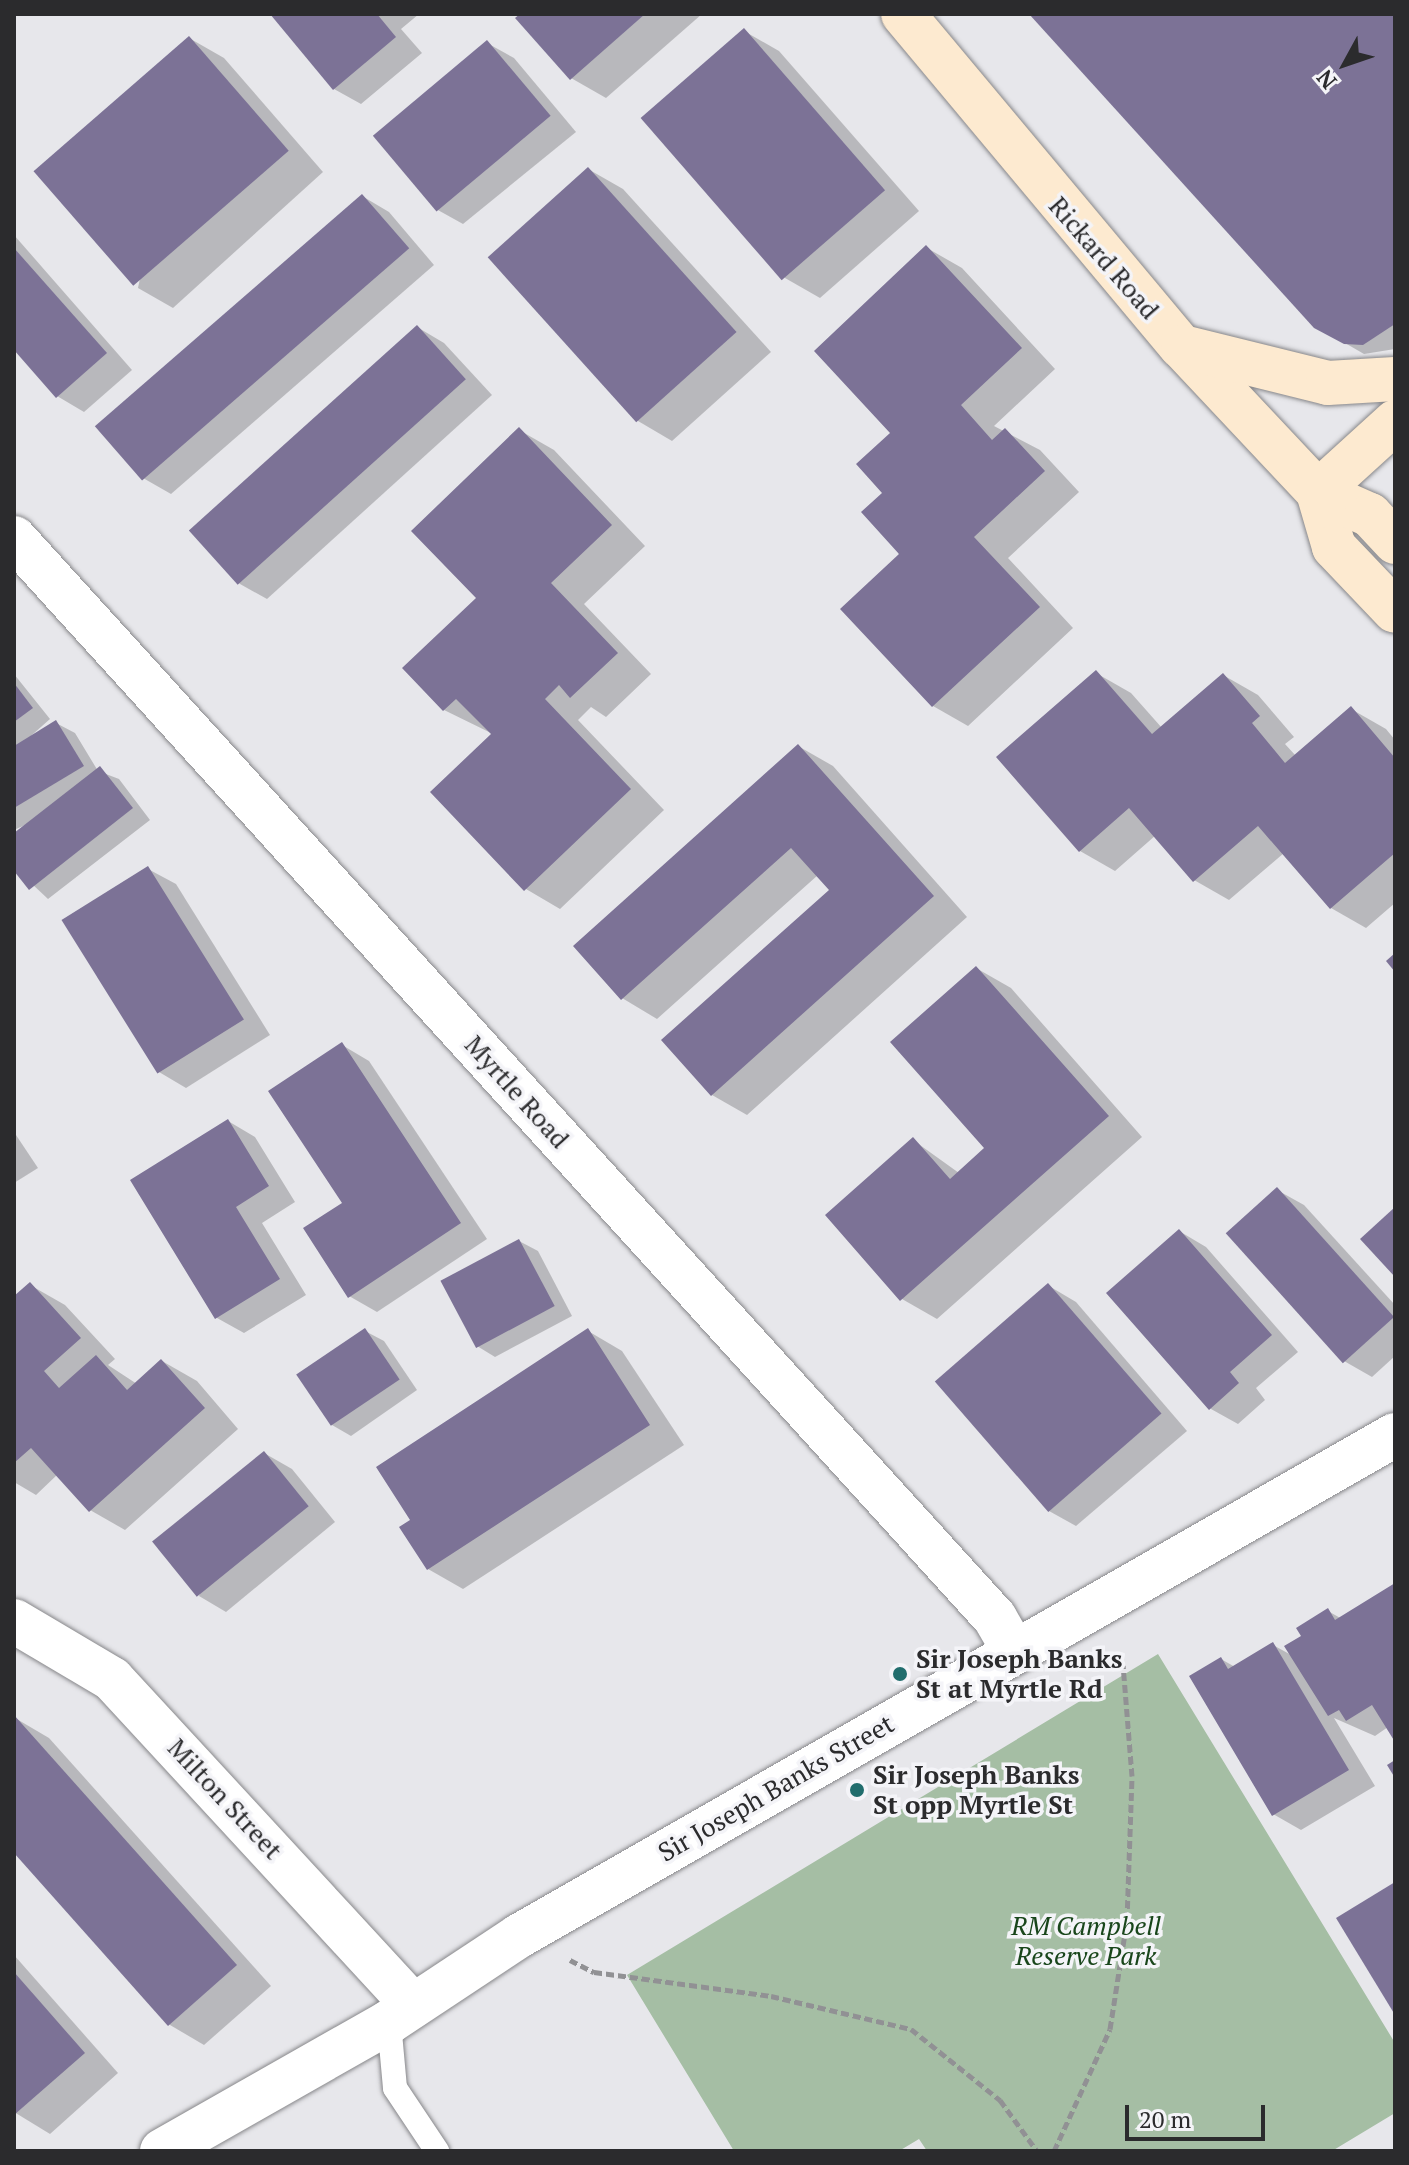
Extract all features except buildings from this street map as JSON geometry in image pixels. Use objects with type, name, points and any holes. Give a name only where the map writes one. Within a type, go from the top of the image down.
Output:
[{"type":"main road","name":"Rickard Road","points":[[903,14],[1181,346],[1318,492],[1370,515],[1395,542]]},
{"type":"main road","points":[[1181,346],[1328,383],[1395,379]]},
{"type":"main road","points":[[1318,492],[1395,422]]},
{"type":"main road","name":"Rickard Road","points":[[1318,492],[1334,547],[1395,611]]},
{"type":"street","name":"Myrtle Road","points":[[14,538],[995,1618],[1014,1651]]},
{"type":"street","name":"Sir Joseph Banks Street","points":[[162,2151],[401,2014],[519,1936],[1395,1435]]},
{"type":"street","name":"Milton Street","points":[[14,1621],[112,1679],[401,2014]]},
{"type":"lane","points":[[401,2014],[395,2088],[437,2151]]},
{"type":"path","points":[[1054,2151],[1110,2029],[1127,1920],[1132,1776],[1123,1665]]},
{"type":"path","points":[[519,1936],[594,1972],[771,1996],[911,2029],[1000,2100],[1037,2151]]},
{"type":"green space","name":"RM Campbell Reserve Park","points":[[1158,1654],[1395,2043],[1395,2113],[1332,2151],[927,2151],[919,2139],[899,2151],[734,2151],[627,1975]]},
{"type":"place","name":"Sir Joseph Banks St at Myrtle Rd","points":[[900,1674]]},
{"type":"place","name":"Sir Joseph Banks St opp Myrtle St","points":[[857,1790]]}]
